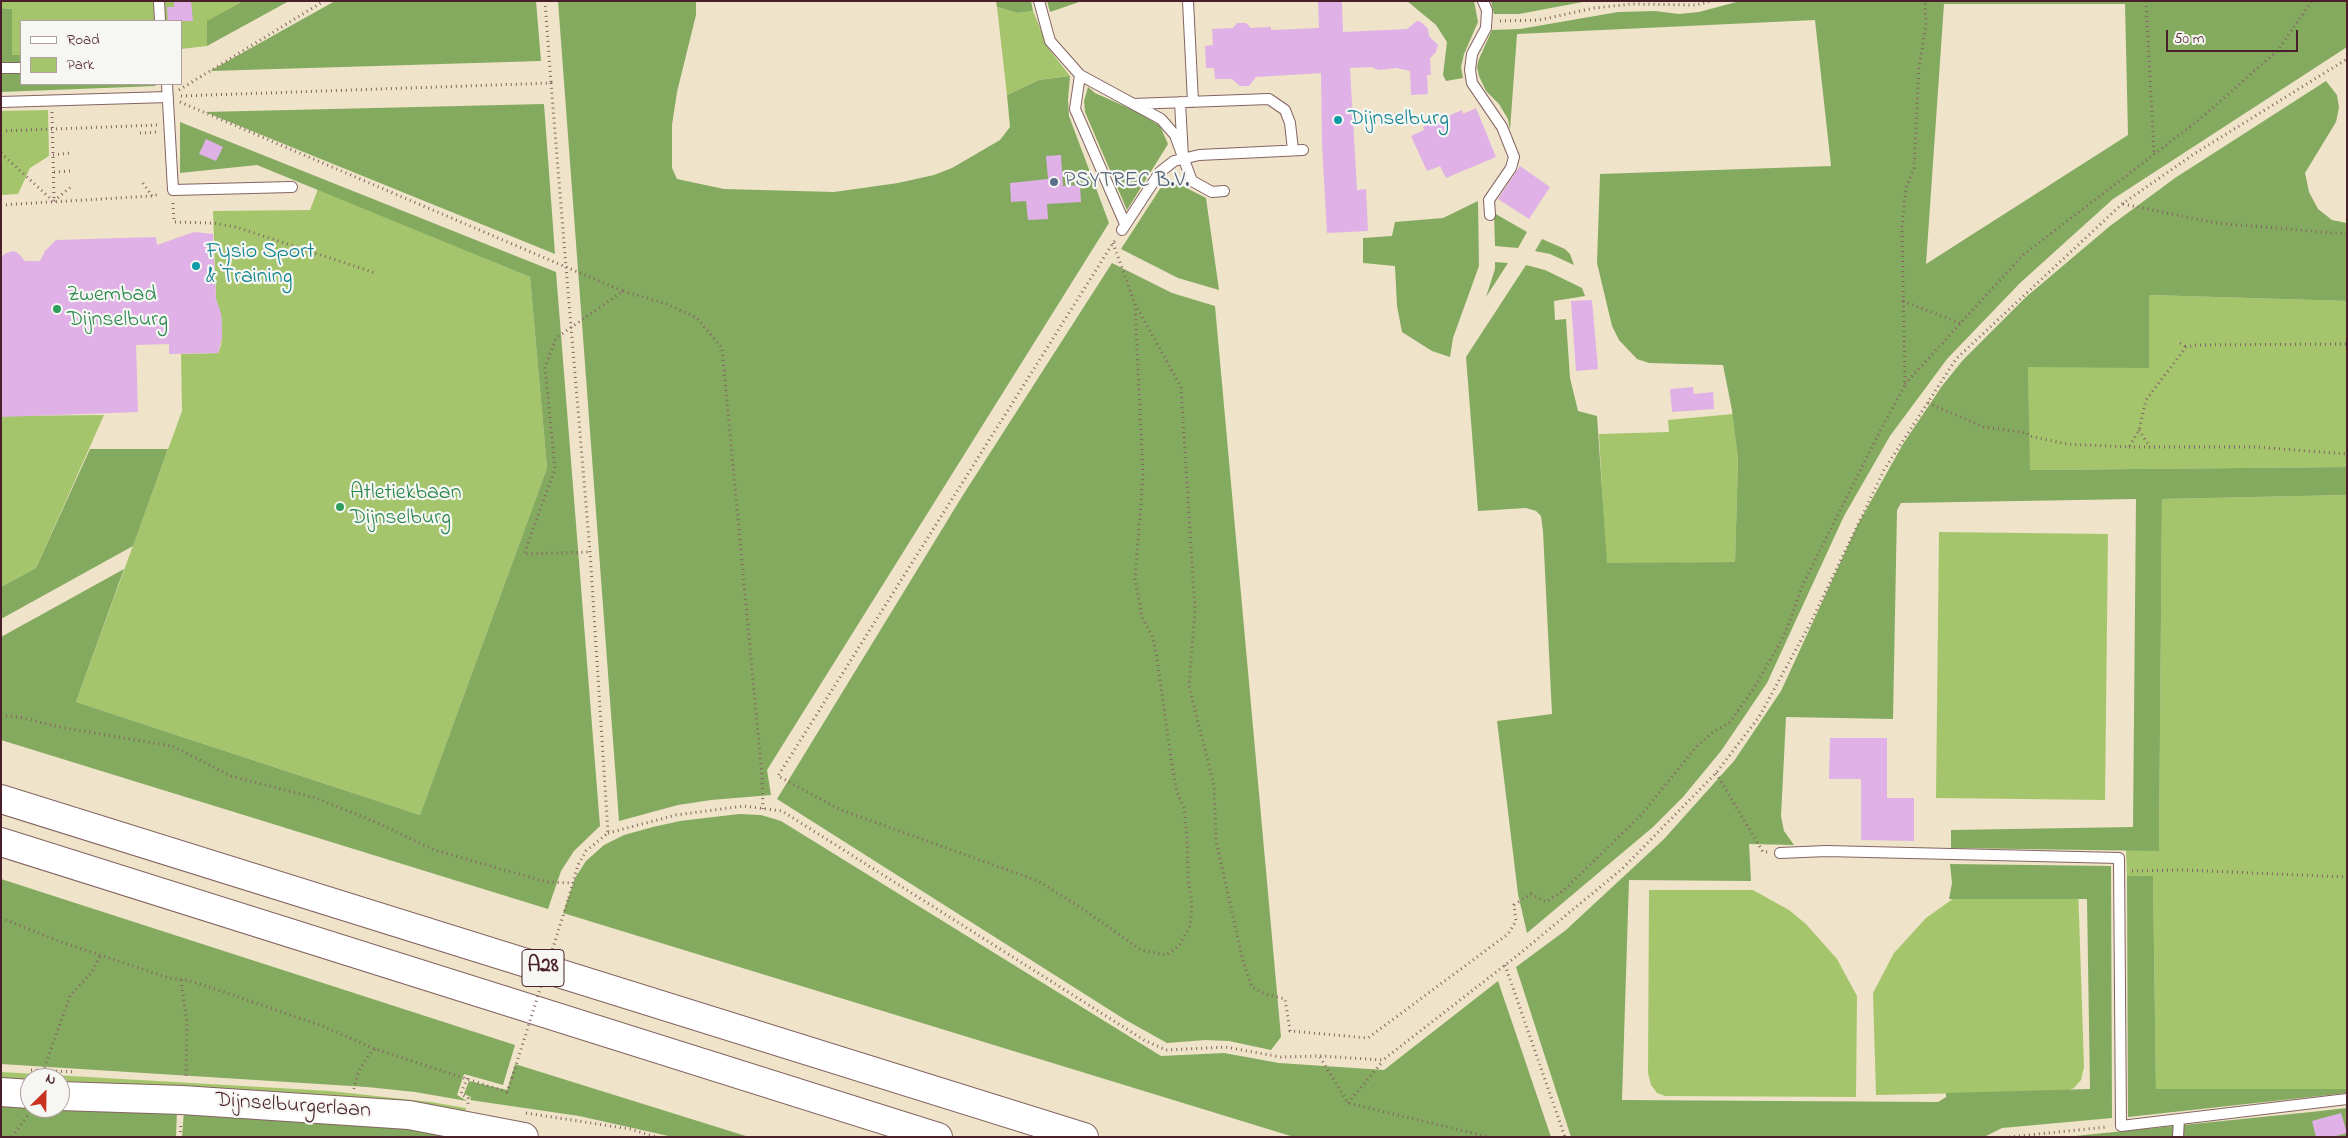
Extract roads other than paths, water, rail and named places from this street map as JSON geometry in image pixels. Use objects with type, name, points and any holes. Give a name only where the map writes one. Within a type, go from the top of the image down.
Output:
[{"type":"main road","name":"A28","points":[[1,799],[1084,1137]]},
{"type":"main road","name":"A28","points":[[1,842],[938,1137]]},
{"type":"main road","points":[[1,1092],[20,1093]]},
{"type":"main road","name":"Dijnselburgerlaan","points":[[70,1096],[182,1100],[409,1115],[524,1137]]},
{"type":"lane","points":[[159,1],[160,20]]},
{"type":"lane","points":[[1039,1],[1050,41],[1080,75],[1161,119],[1175,135],[1192,181],[1212,192],[1224,191]]},
{"type":"lane","points":[[1188,1],[1193,102]]},
{"type":"lane","points":[[1483,1],[1487,10],[1486,28],[1472,54],[1470,70],[1472,83],[1502,127],[1514,157],[1511,168],[1489,200],[1490,215]]},
{"type":"lane","points":[[1,68],[20,68]]},
{"type":"lane","points":[[1080,75],[1075,109],[1123,227],[1160,172],[1174,161],[1183,157],[1298,150],[1285,110],[1269,99],[1131,104]]},
{"type":"lane","points":[[168,85],[168,125],[173,190],[292,187]]},
{"type":"lane","points":[[1,102],[168,97]]},
{"type":"lane","points":[[1180,102],[1183,157]]},
{"type":"lane","points":[[1780,853],[1826,851],[2119,858],[2120,1126],[2347,1100]]},
{"type":"lane","points":[[2178,1137],[2179,1119]]},
{"type":"place","name":"Dijnselburg","points":[[1338,120]]},
{"type":"place","name":"PSYTREC B.V.","points":[[1054,182]]},
{"type":"place","name":"Fysio Sport & Training","points":[[196,266]]},
{"type":"place","name":"Zwembad Dijnselburg","points":[[57,309]]},
{"type":"place","name":"Atletiekbaan Dijnselburg","points":[[340,507]]}]
